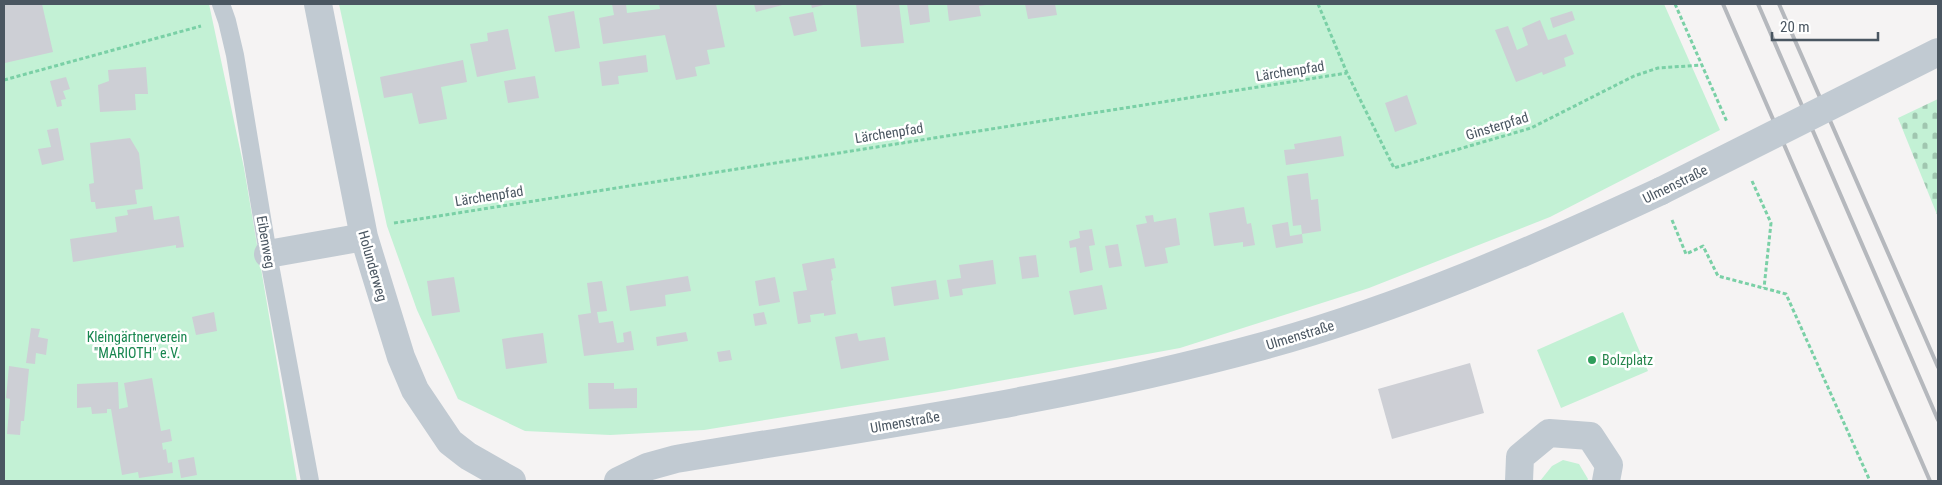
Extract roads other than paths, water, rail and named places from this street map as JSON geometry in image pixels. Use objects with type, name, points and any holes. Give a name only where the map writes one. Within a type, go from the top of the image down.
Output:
[{"type":"street","name":"Holunderweg","points":[[318,4],[364,237],[401,357],[415,390],[450,442],[468,456],[512,481]]},
{"type":"street","name":"Ulmenstraße","points":[[618,481],[646,467],[676,459],[1042,398],[1157,374],[1265,346],[1336,324],[1449,285],[1560,238],[1662,191],[1938,52]]},
{"type":"street","points":[[268,254],[364,237]]},
{"type":"street","points":[[1519,481],[1520,457],[1549,434],[1590,436],[1609,465],[1606,481]]},
{"type":"lane","name":"Eibenweg","points":[[221,4],[235,55],[268,254],[310,481]]},
{"type":"railway","points":[[1723,4],[1930,481]]},
{"type":"railway","points":[[1758,4],[1938,420]]},
{"type":"railway","points":[[1779,4],[1938,367]]},
{"type":"place","name":"Bolzplatz","points":[[1592,360]]},
{"type":"park label","name":"Kleingärtnerverein \"MARIOTH\" e.V.","points":[[137,346]]}]
